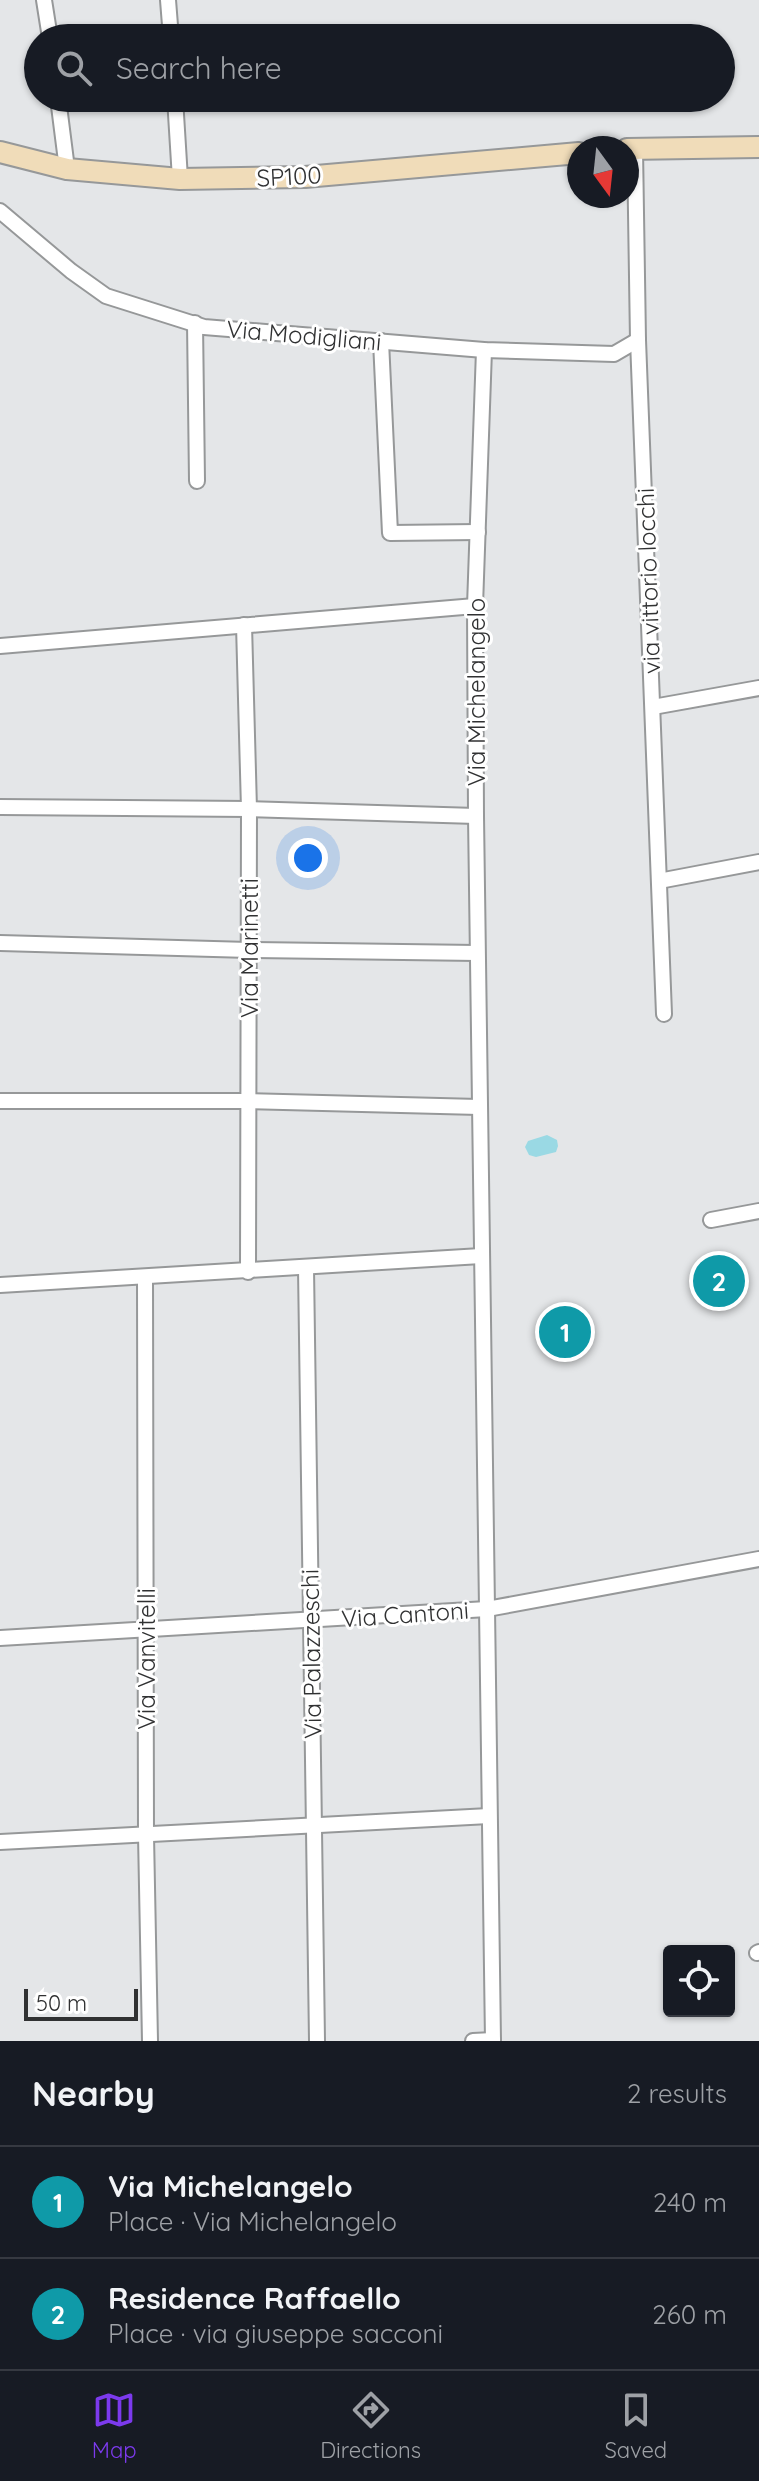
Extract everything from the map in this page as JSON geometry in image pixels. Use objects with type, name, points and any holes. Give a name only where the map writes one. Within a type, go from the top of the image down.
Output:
[{"type":"main road","points":[[639,149],[759,147]]},
{"type":"main road","name":"SP100","points":[[0,152],[67,169],[180,179],[305,177],[567,154]]},
{"type":"street","points":[[44,0],[48,24]]},
{"type":"street","points":[[168,0],[170,24]]},
{"type":"street","points":[[60,112],[67,169]]},
{"type":"street","points":[[176,112],[180,179]]},
{"type":"street","name":"via vittorio locchi","points":[[633,208],[664,1014]]},
{"type":"street","name":"Via Modigliani","points":[[0,211],[106,296],[204,327],[484,350],[614,354],[638,340]]},
{"type":"street","points":[[195,323],[197,481]]},
{"type":"street","points":[[381,341],[390,533],[478,532]]},
{"type":"street","name":"Via Michelangelo","points":[[484,350],[475,606],[476,816],[493,2041]]},
{"type":"street","points":[[0,646],[475,606]]},
{"type":"street","name":"Via Marinetti","points":[[244,625],[249,809],[248,1272]]},
{"type":"street","points":[[653,707],[759,688]]},
{"type":"street","points":[[0,807],[249,809],[476,816]]},
{"type":"street","points":[[659,881],[759,862]]},
{"type":"street","points":[[0,943],[477,953]]},
{"type":"street","points":[[0,1101],[248,1101],[479,1107]]},
{"type":"street","points":[[711,1220],[759,1211]]},
{"type":"street","points":[[0,1285],[481,1256]]},
{"type":"street","name":"Via Palazzeschi","points":[[306,1268],[317,2041]]},
{"type":"street","name":"Via Vanvitelli","points":[[145,1277],[146,1835],[150,2041]]},
{"type":"street","name":"Via Cantoni","points":[[0,1638],[487,1609],[759,1559]]},
{"type":"street","points":[[0,1842],[489,1816]]},
{"type":"street","points":[[473,2041],[493,2041]]},
{"type":"water","points":[[547,1135],[557,1140],[556,1152],[536,1157],[529,1155],[525,1147],[528,1141]]},
{"type":"place","name":"Residence Raffaello","points":[[719,1281]]},
{"type":"place","name":"Via Michelangelo","points":[[565,1332]]}]
